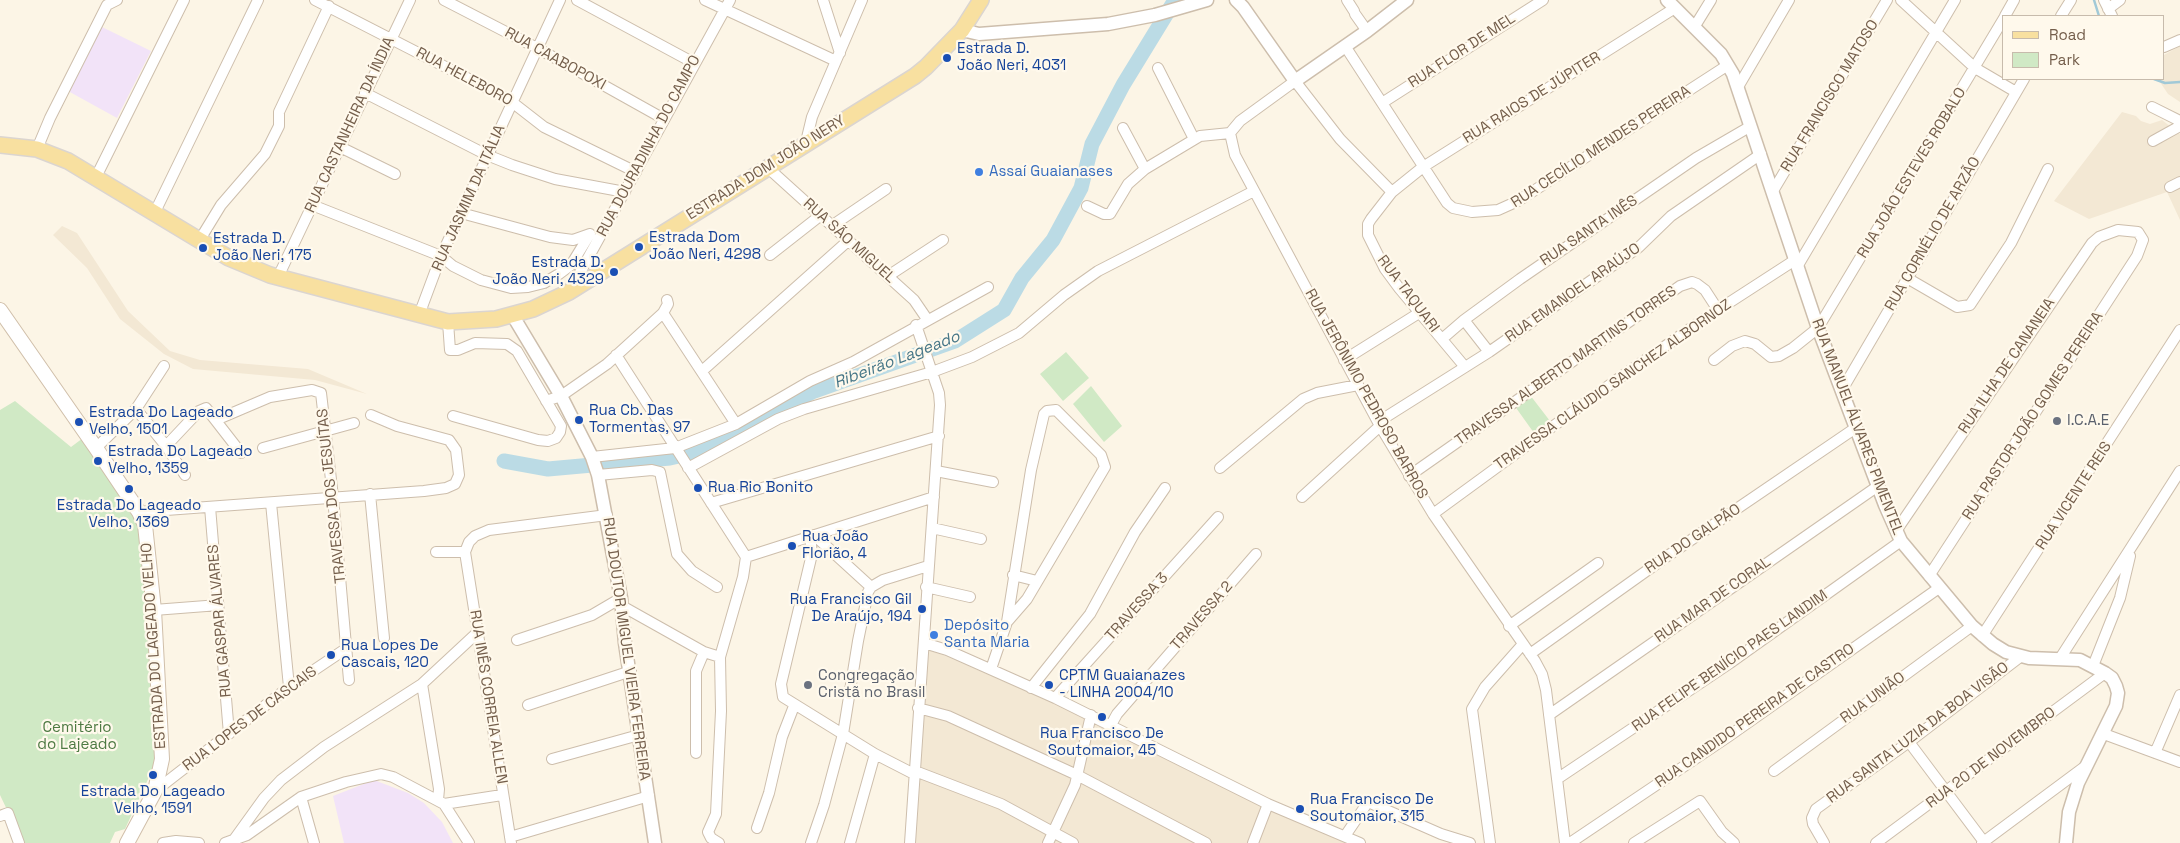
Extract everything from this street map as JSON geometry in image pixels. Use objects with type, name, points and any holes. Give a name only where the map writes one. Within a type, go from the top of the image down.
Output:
[{"type":"main road","name":"ESTRADA DOM JOÃO NERY","points":[[0,145],[37,149],[68,161],[229,258],[278,277],[448,322],[480,322],[513,316],[554,301],[921,71],[962,30],[981,0]]},
{"type":"main road","name":"ESTRADA DO LAGEADO VELHO","points":[[0,310],[138,512],[147,537],[154,610],[162,759],[155,791],[128,842]]},
{"type":"street","points":[[37,149],[50,118],[107,5],[117,0]]},
{"type":"street","points":[[96,177],[184,0]]},
{"type":"street","points":[[155,212],[258,0]]},
{"type":"street","name":"RUA HELEBORO","points":[[315,0],[333,5],[391,39],[512,102],[544,127],[636,172]]},
{"type":"street","name":"RUA CASTANHEIRA DA ÍNDIA","points":[[278,277],[410,0]]},
{"type":"street","name":"RUA CAABOPOXI","points":[[444,0],[537,48],[664,119]]},
{"type":"street","name":"RUA JASMIM DA ITÁLIA","points":[[419,315],[441,256],[560,0]]},
{"type":"street","points":[[577,0],[694,63]]},
{"type":"street","points":[[705,0],[724,10],[838,57]]},
{"type":"street","name":"RUA DOURADINHA DO CAMPO","points":[[569,292],[730,0]]},
{"type":"street","points":[[823,0],[838,57]]},
{"type":"street","points":[[806,142],[812,117],[862,0]]},
{"type":"street","points":[[962,30],[979,34],[1108,24],[1155,15],[1207,0]]},
{"type":"street","points":[[1236,0],[1243,6],[1295,81],[1340,139],[1392,192]]},
{"type":"street","points":[[1347,0],[1367,31]]},
{"type":"street","points":[[1087,206],[1104,214],[1110,214],[1128,184],[1145,169],[1194,139],[1207,134],[1230,133],[1240,121],[1367,31],[1407,0]]},
{"type":"street","name":"RUA FLOR DE MEL","points":[[1382,103],[1543,0]]},
{"type":"street","points":[[1695,26],[1711,0]]},
{"type":"street","points":[[1738,87],[1789,0]]},
{"type":"street","name":"RUA FRANCISCO MATOSO","points":[[1773,191],[1887,0]]},
{"type":"street","points":[[1901,0],[1975,68],[2016,92]]},
{"type":"street","points":[[1796,263],[1956,0]]},
{"type":"street","name":"RUA JOÃO ESTEVES ROBALO","points":[[2005,15],[2014,0]]},
{"type":"street","points":[[2062,15],[2071,0]]},
{"type":"street","points":[[2108,9],[2120,0]]},
{"type":"street","name":"RUA MANUEL ÁLVARES PIMENTEL","points":[[1671,4],[1721,54],[1738,87],[1818,328],[1899,536],[1929,576],[1982,636],[2006,652],[2020,657],[2042,660],[2073,659],[2093,666],[2105,673],[2116,686],[2118,699],[2104,734],[2087,765],[2069,812],[2066,843]]},
{"type":"street","name":"RUA RAIOS DE JÚPITER","points":[[1392,192],[1423,167],[1671,4]]},
{"type":"street","points":[[199,241],[221,205],[266,154],[278,126],[279,112],[333,5]]},
{"type":"street","name":"RUA JOÃO ESTEVES ROBALO","points":[[1818,328],[2002,21]]},
{"type":"street","points":[[2165,47],[2180,40]]},
{"type":"street","name":"RUA CECÍLIO MENDES PEREIRA","points":[[1345,46],[1447,202],[1453,208],[1479,212],[1507,207],[1728,65]]},
{"type":"street","points":[[1158,68],[1194,139]]},
{"type":"street","name":"RUA CORNÉLIO DE ARZÃO","points":[[1842,390],[2023,80]]},
{"type":"street","points":[[365,93],[487,156],[555,179],[625,192]]},
{"type":"street","points":[[2152,108],[2180,121]]},
{"type":"street","name":"RUA SANTA INÊS","points":[[1442,339],[1464,320],[1520,279],[1696,158],[1751,126]]},
{"type":"street","points":[[2153,141],[2180,126]]},
{"type":"street","points":[[1124,128],[1145,169]]},
{"type":"street","name":"RUA JERÔNIMO PEDROSO BARROS","points":[[1230,133],[1235,155],[1379,424],[1433,514],[1542,674],[1565,843]]},
{"type":"street","points":[[340,147],[395,174]]},
{"type":"street","name":"RUA EMANOEL ARAÚJO","points":[[1302,497],[1379,424],[1489,352],[1639,247],[1667,219],[1760,154]]},
{"type":"street","name":"RUA SÃO MIGUEL","points":[[767,167],[914,300],[927,319]]},
{"type":"street","points":[[1907,278],[1958,307],[1970,305],[2011,243],[2048,169]]},
{"type":"street","points":[[2170,187],[2180,182]]},
{"type":"street","points":[[833,225],[886,189]]},
{"type":"street","points":[[687,466],[796,412],[932,372],[972,357],[1019,333],[1064,295],[1098,271],[1254,190]]},
{"type":"street","name":"RUA TAQUARI","points":[[1392,192],[1368,224],[1368,235],[1385,269],[1419,313],[1466,367]]},
{"type":"street","points":[[312,205],[441,256],[453,266],[481,280],[511,288],[528,287],[544,283],[566,270],[590,234]]},
{"type":"street","points":[[461,212],[550,237],[573,240],[590,234],[609,220]]},
{"type":"street","points":[[770,255],[821,215]]},
{"type":"street","name":"RUA ILHA DE CANANEIA","points":[[1899,536],[2092,243],[2099,237],[2118,230],[2138,232]]},
{"type":"street","name":"RUA PASTOR JOÃO GOMES PEREIRA","points":[[1929,576],[2137,256],[2143,240],[2138,232]]},
{"type":"street","points":[[702,371],[849,240]]},
{"type":"street","points":[[888,276],[943,240]]},
{"type":"street","name":"TRAVESSA CLÁUDIO SANCHEZ ALBORNOZ","points":[[1433,514],[1615,381],[1718,310],[1796,263]]},
{"type":"street","name":"TRAVESSA ALBERTO MARTINS TORRES","points":[[1409,476],[1680,286],[1692,282],[1697,284],[1705,290],[1718,310]]},
{"type":"street","points":[[592,457],[677,451],[736,424],[810,381],[853,362],[916,325],[988,287]]},
{"type":"street","points":[[546,401],[561,396],[616,355],[663,313],[668,304],[667,300]]},
{"type":"street","points":[[663,313],[736,424]]},
{"type":"street","points":[[1344,360],[1419,313]]},
{"type":"street","name":"RUA DOUTOR MIGUEL VIEIRA FERREIRA","points":[[513,316],[561,396],[592,457],[598,475],[622,602],[625,643],[631,671],[655,843]]},
{"type":"street","points":[[1464,320],[1489,352]]},
{"type":"street","points":[[448,322],[450,350],[458,350],[475,343],[507,344],[513,347],[561,426],[556,438],[548,441],[538,440],[453,416]]},
{"type":"street","points":[[910,843],[926,587],[940,405],[932,372],[916,325]]},
{"type":"street","points":[[1714,360],[1732,346],[1745,342],[1755,344],[1771,357],[1779,356],[1793,348],[1818,328]]},
{"type":"street","name":"RUA VICENTE REIS","points":[[1982,636],[2180,330]]},
{"type":"street","points":[[616,355],[746,557],[743,577],[720,660],[721,712],[716,814],[708,832],[711,838],[720,843]]},
{"type":"street","points":[[96,448],[136,409],[164,366]]},
{"type":"street","points":[[1220,468],[1303,399],[1317,393],[1358,385]]},
{"type":"street","name":"TRAVESSA DOS JESUÍTAS","points":[[216,420],[270,396],[312,390],[321,392],[333,497],[349,680]]},
{"type":"street","points":[[166,446],[203,408],[209,410],[241,454]]},
{"type":"street","points":[[136,409],[166,446],[185,475]]},
{"type":"street","points":[[991,670],[1007,622],[1030,470],[1044,414],[1046,411],[1056,410],[1102,455],[1104,467],[1038,582],[1027,599],[1007,622]]},
{"type":"street","points":[[138,512],[446,488],[455,484],[458,475],[456,450],[450,440],[397,426],[370,415]]},
{"type":"street","points":[[263,448],[354,424]]},
{"type":"street","name":"RUA DO GALPÃO","points":[[1530,654],[1666,557],[1857,428]]},
{"type":"street","points":[[711,503],[938,436]]},
{"type":"street","points":[[598,475],[652,470],[660,472],[677,554],[692,571],[717,587]]},
{"type":"street","points":[[936,470],[993,482]]},
{"type":"street","points":[[2059,660],[2102,590],[2131,550],[2147,520],[2180,471]]},
{"type":"street","name":"RUA MAR DE CORAL","points":[[1549,715],[1878,486]]},
{"type":"street","points":[[1031,688],[1090,614],[1136,532],[1165,488]]},
{"type":"street","points":[[370,494],[384,638]]},
{"type":"street","points":[[746,557],[934,497]]},
{"type":"street","points":[[271,503],[289,688]]},
{"type":"street","name":"RUA GASPAR ÁLVARES","points":[[210,507],[229,734]]},
{"type":"street","points":[[436,552],[465,552],[469,542],[475,536],[489,530],[607,515]]},
{"type":"street","name":"TRAVESSA 3","points":[[1055,698],[1218,516]]},
{"type":"street","points":[[932,528],[982,539]]},
{"type":"street","points":[[812,536],[872,587]]},
{"type":"street","points":[[812,536],[811,561],[781,691],[783,697],[794,706],[875,754],[915,773],[1002,804],[1073,843]]},
{"type":"street","name":"RUA FELIPE BENÍCIO PAES LANDIM","points":[[1557,779],[1713,674],[1899,536]]},
{"type":"street","points":[[2093,666],[2120,598],[2131,550]]},
{"type":"street","name":"RUA INÊS CORREIA ALLEN","points":[[465,552],[510,840]]},
{"type":"street","name":"TRAVESSA 2","points":[[1111,725],[1117,714],[1256,554]]},
{"type":"street","points":[[1509,626],[1598,563]]},
{"type":"street","points":[[811,843],[824,805],[843,734],[866,598],[872,587],[905,572],[928,566]]},
{"type":"street","points":[[1013,575],[1038,582]]},
{"type":"street","points":[[926,587],[970,597]]},
{"type":"street","name":"RUA CANDIDO PEREIRA DE CASTRO","points":[[1570,843],[1729,736],[1939,588]]},
{"type":"street","points":[[2102,590],[2120,598]]},
{"type":"street","points":[[517,640],[592,615],[622,602],[720,660]]},
{"type":"street","points":[[154,610],[219,605]]},
{"type":"street","name":"RUA UNIÃO","points":[[1774,771],[1972,626]]},
{"type":"street","points":[[229,842],[281,780],[324,747],[422,684],[478,632]]},
{"type":"street","points":[[924,643],[1055,698],[1268,804],[1360,843]]},
{"type":"street","points":[[1490,843],[1472,709],[1485,687],[1523,644]]},
{"type":"street","name":"RUA LOPES DE CASCAIS","points":[[155,791],[289,688],[346,648]]},
{"type":"street","points":[[696,753],[696,672],[704,652]]},
{"type":"street","name":"RUA SANTA LUZIA DA BOA VISÃO","points":[[1824,843],[1813,824],[1812,818],[1816,810],[2020,657]]},
{"type":"street","points":[[528,705],[631,671]]},
{"type":"street","name":"RUA 20 DE NOVEMBRO","points":[[1876,843],[2105,673]]},
{"type":"street","points":[[422,684],[441,802],[469,843]]},
{"type":"street","points":[[2155,753],[2180,695]]},
{"type":"street","points":[[757,828],[769,793],[782,737],[794,706]]},
{"type":"street","points":[[918,708],[948,716],[1077,775],[1206,843]]},
{"type":"street","points":[[1048,843],[1077,775],[1091,715]]},
{"type":"street","points":[[2104,734],[2180,762]]},
{"type":"street","points":[[552,759],[640,735]]},
{"type":"street","points":[[1909,742],[1983,842],[2087,765]]},
{"type":"street","points":[[850,843],[875,754]]},
{"type":"street","points":[[229,842],[248,839],[301,797],[346,782],[381,774],[393,777],[441,802],[502,795]]},
{"type":"street","points":[[510,840],[648,796]]},
{"type":"street","points":[[301,797],[314,843]]},
{"type":"street","points":[[1345,836],[1368,802],[1441,834],[1470,843]]},
{"type":"street","points":[[1634,843],[1695,802],[1702,802],[1722,832],[1734,843]]},
{"type":"street","points":[[1253,843],[1268,804]]},
{"type":"street","points":[[4,814],[19,843]]},
{"type":"street","points":[[163,843],[176,841],[200,843]]},
{"type":"shaded area","points":[[102,27],[151,51],[117,118],[68,91]]},
{"type":"shaded area","points":[[2180,46],[2180,102],[2168,94],[2159,80],[2165,80],[2165,54]]},
{"type":"shaded area","points":[[2122,112],[2136,116],[2141,121],[2150,124],[2162,120],[2180,134],[2180,220],[2167,192],[2089,219],[2054,201]]},
{"type":"shaded area","points":[[62,226],[77,233],[128,311],[170,351],[200,360],[308,369],[367,394],[315,380],[193,369],[164,354],[120,319],[87,268],[53,235]]},
{"type":"shaded area","points":[[927,648],[1095,721],[1351,843],[914,843]]},
{"type":"shaded area","points":[[374,780],[408,793],[424,803],[442,822],[453,843],[344,843],[333,796]]},
{"type":"green space","points":[[1066,352],[1089,378],[1063,401],[1040,374]]},
{"type":"green space","points":[[1091,386],[1122,426],[1104,442],[1073,404]]},
{"type":"green space","points":[[1530,395],[1550,421],[1534,433],[1514,405]]},
{"type":"green space","name":"Cemitério do Lajeado","points":[[15,401],[71,447],[83,438],[129,508],[139,527],[150,610],[150,684],[156,747],[155,764],[125,829],[115,832],[110,843],[23,843],[0,795],[0,410]]},
{"type":"waterway","name":"Ribeirão Lageado","points":[[504,461],[548,469],[670,458],[697,452],[812,392],[955,341],[1004,310],[1022,278],[1053,240],[1081,188],[1092,144],[1123,85],[1175,0]]},
{"type":"waterway","points":[[2094,0],[2099,15]]},
{"type":"waterway","points":[[2157,80],[2165,83],[2180,82]]},
{"type":"place","name":"Estrada D. João Neri, 4031","points":[[947,58]]},
{"type":"place","name":"Assaí Guaianases","points":[[979,172]]},
{"type":"place","name":"Estrada Dom João Neri, 4298","points":[[639,247]]},
{"type":"place","name":"Estrada D. João Neri, 175","points":[[203,248]]},
{"type":"place","name":"Estrada D. João Neri, 4329","points":[[614,272]]},
{"type":"place","name":"Rua Cb. Das Tormentas, 97","points":[[579,420]]},
{"type":"place","name":"I.C.A.E","points":[[2057,421]]},
{"type":"place","name":"Estrada Do Lageado Velho, 1501","points":[[79,422]]},
{"type":"place","name":"Estrada Do Lageado Velho, 1359","points":[[98,461]]},
{"type":"place","name":"Rua Rio Bonito","points":[[698,488]]},
{"type":"place","name":"Estrada Do Lageado Velho, 1369","points":[[129,489]]},
{"type":"place","name":"Rua João Florião, 4","points":[[792,546]]},
{"type":"place","name":"Rua Francisco Gil De Araújo, 194","points":[[922,609]]},
{"type":"place","name":"Depósito Santa Maria","points":[[934,635]]},
{"type":"place","name":"Rua Lopes De Cascais, 120","points":[[331,655]]},
{"type":"place","name":"Congregação Cristã no Brasil","points":[[808,685]]},
{"type":"place","name":"CPTM Guaianazes - LINHA 2004/10","points":[[1049,685]]},
{"type":"place","name":"Rua Francisco De Soutomaior, 45","points":[[1102,717]]},
{"type":"place","name":"Estrada Do Lageado Velho, 1591","points":[[153,775]]},
{"type":"place","name":"Rua Francisco De Soutomaior, 315","points":[[1300,809]]}]
